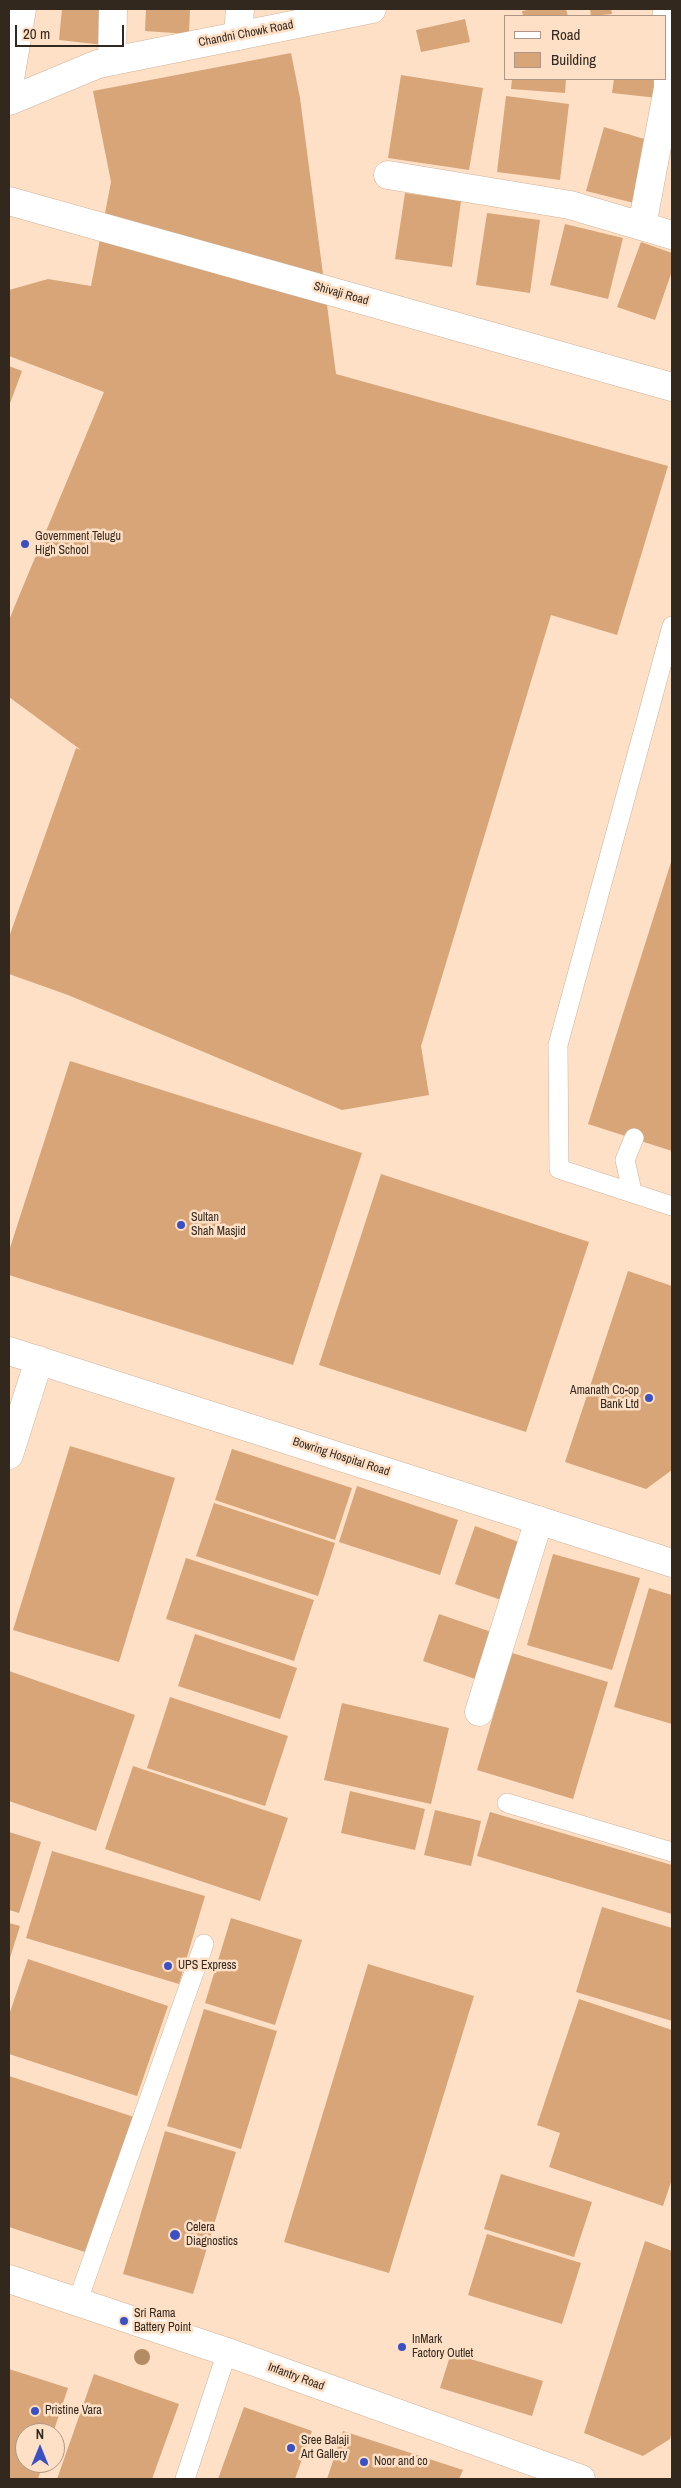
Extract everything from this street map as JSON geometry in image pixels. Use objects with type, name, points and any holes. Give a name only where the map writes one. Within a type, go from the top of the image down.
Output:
[{"type":"street","points":[[9,85],[22,9]]},
{"type":"street","points":[[112,61],[113,9]]},
{"type":"street","points":[[238,36],[240,9]]},
{"type":"street","name":"Chandni Chowk Road","points":[[9,101],[98,64],[372,9]]},
{"type":"street","points":[[642,226],[668,88],[667,9]]},
{"type":"street","points":[[388,175],[570,205],[672,235]]},
{"type":"street","name":"Shivaji Road","points":[[9,201],[672,387]]},
{"type":"street","name":"Bowring Hospital Road","points":[[9,1351],[672,1563]]},
{"type":"street","points":[[9,1455],[40,1360]]},
{"type":"street","points":[[479,1712],[539,1520]]},
{"type":"street","name":"Infantry Road","points":[[9,2278],[77,2303],[227,2352],[581,2479]]},
{"type":"lane","points":[[672,626],[558,1045],[559,1169],[632,1191],[672,1206]]},
{"type":"lane","points":[[632,1191],[625,1160],[634,1138]]},
{"type":"lane","points":[[507,1803],[672,1852]]},
{"type":"lane","points":[[77,2303],[204,1944]]},
{"type":"lane","points":[[185,2479],[227,2352]]},
{"type":"building","points":[[62,9],[108,9],[104,45],[59,40]]},
{"type":"building","points":[[146,9],[190,9],[189,34],[145,31]]},
{"type":"building","points":[[566,9],[568,15],[523,15],[522,11]]},
{"type":"building","points":[[590,9],[611,9],[612,14],[602,15],[591,15]]},
{"type":"building","points":[[465,19],[470,42],[421,52],[416,30]]},
{"type":"building","points":[[291,53],[300,98],[336,374],[668,466],[617,635],[551,615],[421,1046],[429,1095],[342,1110],[68,995],[9,974],[9,937],[76,748],[81,750],[9,697],[9,620],[104,392],[9,356],[9,290],[48,279],[91,286],[111,182],[93,91]]},
{"type":"building","points":[[401,75],[483,88],[469,170],[388,158]]},
{"type":"building","points":[[512,80],[566,80],[565,93],[511,89]]},
{"type":"building","points":[[614,80],[660,80],[658,98],[612,93]]},
{"type":"building","points":[[506,96],[569,104],[560,180],[497,172]]},
{"type":"building","points":[[604,127],[651,141],[642,205],[586,191]]},
{"type":"building","points":[[405,193],[461,201],[452,267],[395,259]]},
{"type":"building","points":[[487,213],[540,220],[530,293],[476,285]]},
{"type":"building","points":[[565,224],[623,238],[608,299],[550,285]]},
{"type":"building","points":[[641,242],[672,253],[672,271],[655,320],[617,307]]},
{"type":"building","points":[[9,366],[22,371],[9,406]]},
{"type":"building","points":[[672,859],[672,1151],[588,1124]]},
{"type":"building","name":"Sultan Shah Masjid","points":[[70,1061],[362,1153],[293,1365],[9,1275],[9,1251]]},
{"type":"building","points":[[381,1174],[589,1242],[526,1432],[319,1365]]},
{"type":"building","points":[[628,1271],[672,1286],[672,1470],[646,1489],[565,1462]]},
{"type":"building","points":[[70,1446],[175,1478],[119,1662],[13,1630]]},
{"type":"building","points":[[232,1449],[352,1488],[335,1540],[215,1500]]},
{"type":"building","points":[[357,1486],[458,1520],[440,1575],[339,1542]]},
{"type":"building","points":[[214,1503],[335,1543],[318,1596],[196,1556]]},
{"type":"building","points":[[475,1526],[527,1545],[507,1602],[455,1584]]},
{"type":"building","points":[[553,1554],[640,1578],[612,1670],[527,1645]]},
{"type":"building","points":[[186,1558],[314,1600],[294,1661],[166,1619]]},
{"type":"building","points":[[649,1588],[672,1595],[672,1724],[614,1707]]},
{"type":"building","points":[[439,1614],[500,1635],[484,1682],[423,1661]]},
{"type":"building","points":[[195,1634],[297,1668],[280,1719],[178,1686]]},
{"type":"building","points":[[512,1653],[608,1682],[573,1799],[477,1770]]},
{"type":"building","points":[[9,1671],[135,1715],[96,1831],[9,1801]]},
{"type":"building","points":[[170,1697],[288,1736],[265,1806],[147,1768]]},
{"type":"building","points":[[342,1703],[449,1728],[431,1804],[324,1780]]},
{"type":"building","points":[[133,1766],[288,1818],[260,1901],[105,1849]]},
{"type":"building","points":[[350,1791],[425,1809],[415,1850],[341,1833]]},
{"type":"building","points":[[435,1810],[481,1821],[471,1866],[424,1855]]},
{"type":"building","points":[[490,1812],[672,1865],[672,1914],[477,1856]]},
{"type":"building","points":[[9,1832],[41,1842],[19,1913],[9,1910]]},
{"type":"building","points":[[52,1851],[205,1896],[179,1984],[26,1938]]},
{"type":"building","points":[[602,1907],[672,1928],[672,2021],[576,1992]]},
{"type":"building","points":[[231,1918],[302,1940],[275,2025],[205,2003]]},
{"type":"building","points":[[9,1923],[20,1926],[9,1961]]},
{"type":"building","points":[[28,1959],[168,2006],[137,2096],[9,2054],[9,2015]]},
{"type":"building","points":[[368,1964],[474,1996],[389,2273],[284,2242]]},
{"type":"building","points":[[579,1999],[672,2030],[672,2179],[663,2206],[549,2167],[560,2133],[537,2125]]},
{"type":"building","points":[[204,2009],[277,2031],[241,2149],[167,2126]]},
{"type":"building","points":[[9,2076],[134,2117],[88,2253],[9,2227]]},
{"type":"building","points":[[165,2131],[236,2152],[193,2294],[123,2274]]},
{"type":"building","points":[[501,2174],[592,2202],[574,2257],[484,2229]]},
{"type":"building","points":[[487,2234],[581,2263],[562,2324],[468,2295]]},
{"type":"building","points":[[645,2241],[672,2251],[672,2431],[670,2439],[643,2456],[584,2433]]},
{"type":"building","points":[[451,2353],[543,2381],[532,2416],[440,2388]]},
{"type":"building","name":"Pristine Vara","points":[[9,2369],[68,2388],[56,2423],[15,2423],[15,2473],[40,2473],[38,2479],[9,2479]]},
{"type":"building","points":[[94,2374],[179,2404],[152,2479],[57,2479],[59,2473],[65,2473],[65,2456]]},
{"type":"building","points":[[244,2407],[312,2431],[295,2479],[218,2479]]},
{"type":"building","points":[[343,2431],[463,2470],[459,2479],[327,2479]]},
{"type":"place","name":"Government Telugu High School","points":[[25,544]]},
{"type":"place","name":"Sultan Shah Masjid","points":[[181,1225]]},
{"type":"place","name":"Amanath Co-op Bank Ltd","points":[[649,1398]]},
{"type":"place","name":"UPS Express","points":[[168,1966]]},
{"type":"place","name":"Celera Diagnostics","points":[[175,2235]]},
{"type":"place","name":"Sri Rama Battery Point","points":[[124,2321]]},
{"type":"place","name":"InMark Factory Outlet","points":[[402,2347]]},
{"type":"place","name":"Pristine Vara","points":[[35,2411]]},
{"type":"place","name":"Sree Balaji Art Gallery","points":[[291,2448]]},
{"type":"place","name":"Noor and co","points":[[364,2462]]}]
